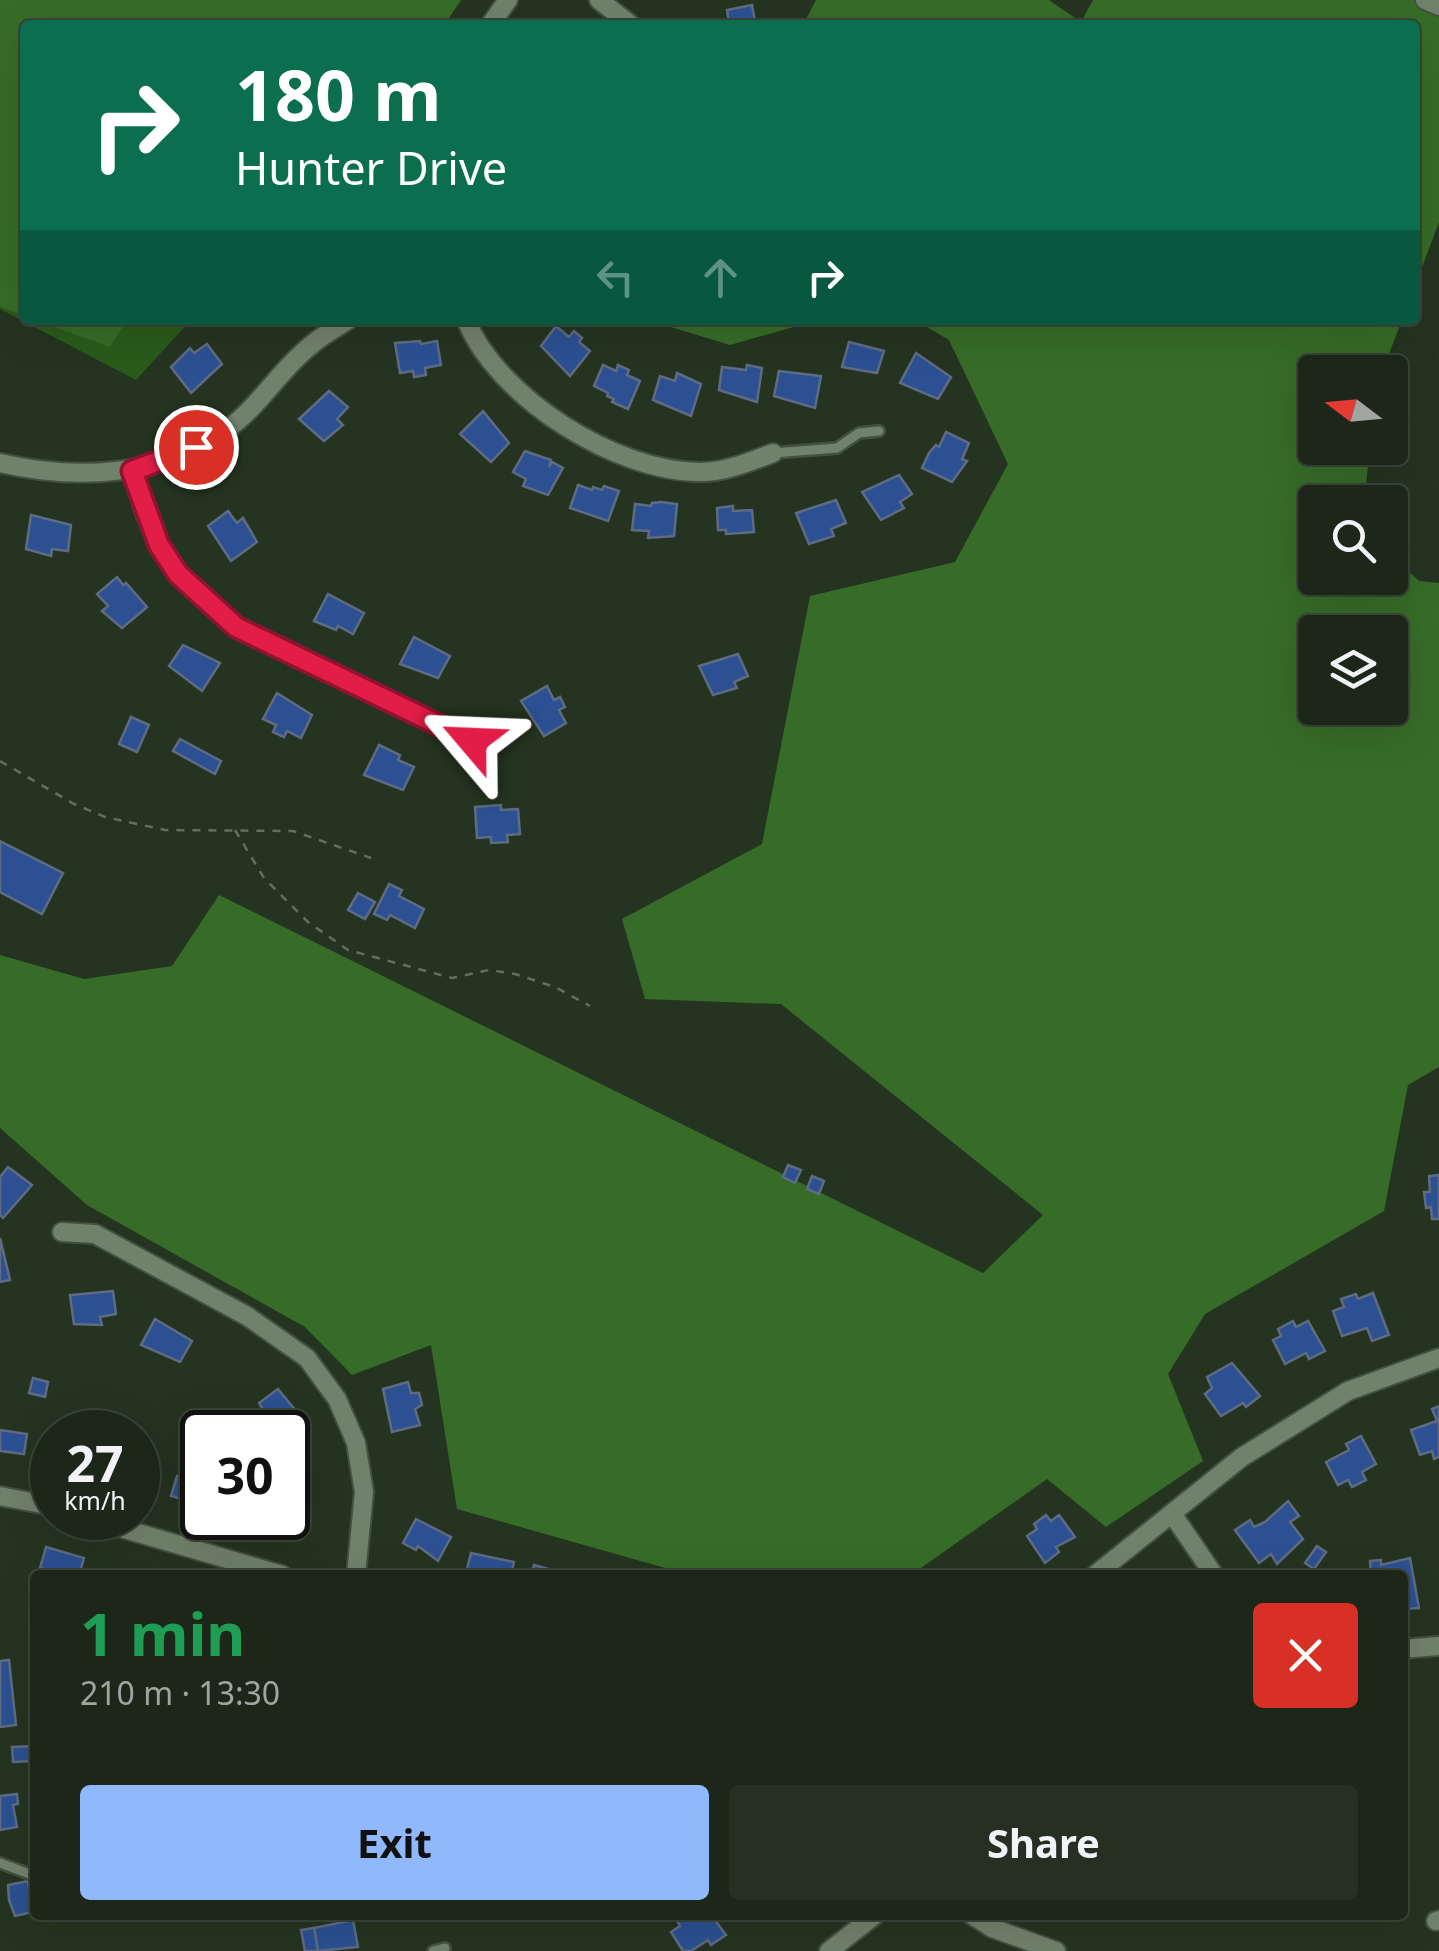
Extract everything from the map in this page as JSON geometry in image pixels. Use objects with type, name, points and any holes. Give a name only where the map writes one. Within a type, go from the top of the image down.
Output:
[{"type":"street","points":[[599,0],[625,20]]},
{"type":"street","points":[[1426,0],[1439,6]]},
{"type":"street","points":[[0,463],[42,471],[132,471],[168,460],[228,428],[271,390],[308,346],[340,325]]},
{"type":"street","points":[[468,325],[499,369],[530,401],[563,425],[618,452],[661,467],[700,472],[732,468],[774,453]]},
{"type":"street","points":[[132,471],[159,545],[178,574],[236,627],[472,741]]},
{"type":"street","points":[[62,1232],[95,1234],[248,1316],[307,1358],[338,1399],[356,1443],[364,1492],[356,1570]]},
{"type":"street","points":[[1102,1570],[1242,1457],[1348,1391],[1439,1358]]},
{"type":"street","points":[[0,1496],[30,1502]]},
{"type":"street","points":[[1173,1516],[1211,1570]]},
{"type":"street","points":[[160,1540],[265,1570]]},
{"type":"street","points":[[1408,1649],[1439,1646]]},
{"type":"street","points":[[829,1951],[869,1920]]},
{"type":"street","points":[[980,1920],[1056,1951]]},
{"type":"lane","points":[[774,453],[837,448],[859,433],[879,431]]},
{"type":"lane","points":[[0,1863],[30,1874]]},
{"type":"lane","points":[[432,1951],[445,1948]]},
{"type":"path","points":[[0,761],[74,804],[105,817],[165,830],[293,831],[371,858]]},
{"type":"path","points":[[235,830],[264,878],[308,922],[348,950],[452,978],[489,970],[515,974],[556,987],[590,1006]]},
{"type":"green space","points":[[0,0],[462,0],[447,20],[20,20],[20,319],[0,309]]},
{"type":"green space","points":[[0,0],[460,0],[448,20],[20,20],[20,314],[0,307]]},
{"type":"green space","points":[[816,0],[1049,0],[1078,20],[806,20]]},
{"type":"green space","points":[[1093,0],[1427,0],[1439,5],[1439,222],[1420,273],[1420,20],[1082,20]]},
{"type":"green space","points":[[31,325],[186,325],[136,380]]},
{"type":"green space","points":[[49,325],[124,325],[110,347]]},
{"type":"green space","points":[[664,325],[800,325],[730,345]]},
{"type":"green space","points":[[924,325],[1400,325],[1389,355],[1298,355],[1298,465],[1368,465],[1366,485],[1298,485],[1298,595],[1408,595],[1408,571],[1419,581],[1439,583],[1439,1067],[1408,1085],[1384,1211],[1205,1314],[1168,1374],[1203,1461],[1106,1527],[1047,1479],[918,1570],[672,1570],[457,1509],[431,1345],[352,1375],[305,1327],[87,1205],[0,1128],[0,955],[84,979],[172,966],[219,895],[983,1273],[1043,1215],[781,1004],[645,999],[622,919],[762,844],[810,596],[955,562],[1008,464],[949,340]]},
{"type":"building","points":[[752,5],[755,20],[728,20],[727,10]]},
{"type":"building","points":[[556,326],[569,337],[574,331],[590,351],[570,376],[541,346]]},
{"type":"building","points":[[437,341],[441,365],[425,368],[426,375],[400,373],[395,343]]},
{"type":"building","points":[[849,342],[884,351],[877,373],[842,367]]},
{"type":"building","points":[[207,344],[222,364],[191,393],[171,367],[190,348],[194,353]]},
{"type":"building","points":[[916,353],[951,377],[938,399],[900,383]]},
{"type":"building","points":[[603,365],[616,371],[618,365],[640,381],[628,409],[612,402],[614,399],[608,393],[594,386]]},
{"type":"building","points":[[747,365],[762,368],[757,402],[719,390],[722,367],[746,370]]},
{"type":"building","points":[[779,371],[821,376],[815,408],[774,396]]},
{"type":"building","points":[[677,373],[701,384],[691,416],[653,400],[660,376],[675,381]]},
{"type":"building","points":[[329,391],[348,407],[337,419],[343,425],[324,441],[299,419]]},
{"type":"building","points":[[483,411],[509,443],[491,462],[460,434]]},
{"type":"building","points":[[946,432],[969,443],[962,459],[967,461],[952,482],[922,468]]},
{"type":"building","points":[[525,451],[551,460],[549,467],[552,462],[563,468],[548,495],[523,486],[526,479],[513,472]]},
{"type":"building","points":[[899,475],[912,494],[900,502],[904,508],[881,520],[862,492]]},
{"type":"building","points":[[578,485],[619,491],[608,521],[570,508]]},
{"type":"building","points":[[836,500],[846,523],[831,529],[834,536],[809,544],[796,513]]},
{"type":"building","points":[[661,502],[677,504],[674,536],[648,538],[649,531],[632,530],[635,504],[651,506]]},
{"type":"building","points":[[733,506],[733,511],[752,510],[754,532],[726,534],[726,530],[718,530],[717,508]]},
{"type":"building","points":[[228,511],[237,523],[243,518],[257,542],[231,561],[208,526]]},
{"type":"building","points":[[31,515],[71,525],[68,551],[52,549],[51,556],[26,549]]},
{"type":"building","points":[[117,577],[147,607],[122,628],[102,611],[108,606],[97,594]]},
{"type":"building","points":[[328,594],[364,613],[353,634],[314,621]]},
{"type":"building","points":[[414,637],[450,656],[438,678],[400,664]]},
{"type":"building","points":[[183,645],[220,663],[202,691],[169,666]]},
{"type":"building","points":[[738,654],[748,676],[734,682],[737,688],[713,695],[699,666]]},
{"type":"building","points":[[547,686],[554,700],[560,697],[565,707],[559,710],[566,723],[544,736],[521,701]]},
{"type":"building","points":[[277,693],[312,715],[301,738],[287,731],[284,737],[273,732],[276,725],[263,719]]},
{"type":"building","points":[[131,717],[149,725],[137,752],[119,744]]},
{"type":"building","points":[[180,739],[221,761],[215,774],[173,751]]},
{"type":"building","points":[[379,745],[414,767],[403,790],[364,775]]},
{"type":"building","points":[[501,805],[501,810],[518,809],[520,834],[507,835],[508,842],[491,843],[491,837],[477,838],[475,807]]},
{"type":"building","points":[[0,841],[63,873],[42,914],[0,892]]},
{"type":"building","points":[[389,884],[402,890],[399,896],[424,909],[415,928],[390,915],[387,920],[374,914]]},
{"type":"building","points":[[358,893],[375,902],[365,919],[348,910]]},
{"type":"building","points":[[788,1165],[801,1170],[795,1183],[783,1177]]},
{"type":"building","points":[[8,1167],[32,1185],[3,1218],[0,1177]]},
{"type":"building","points":[[1439,1175],[1439,1219],[1432,1219],[1424,1192],[1430,1192],[1429,1176]]},
{"type":"building","points":[[812,1176],[824,1181],[819,1194],[807,1189]]},
{"type":"building","points":[[0,1238],[10,1280],[0,1282]]},
{"type":"building","points":[[113,1291],[116,1314],[100,1317],[102,1325],[74,1324],[70,1295]]},
{"type":"building","points":[[1373,1293],[1389,1335],[1372,1341],[1367,1328],[1342,1336],[1333,1311],[1344,1307],[1341,1299],[1356,1294],[1358,1299]]},
{"type":"building","points":[[155,1319],[192,1341],[180,1362],[141,1345]]},
{"type":"building","points":[[1293,1321],[1296,1327],[1308,1321],[1325,1351],[1309,1359],[1306,1353],[1285,1364],[1273,1340],[1281,1336],[1278,1329]]},
{"type":"building","points":[[1232,1363],[1260,1396],[1246,1407],[1243,1403],[1221,1416],[1205,1394],[1212,1388],[1207,1377]]},
{"type":"building","points":[[33,1378],[48,1382],[45,1397],[29,1393]]},
{"type":"building","points":[[408,1382],[411,1393],[419,1393],[422,1405],[415,1409],[420,1425],[392,1432],[383,1389]]},
{"type":"building","points":[[278,1389],[295,1410],[263,1410],[259,1403]]},
{"type":"building","points":[[1439,1406],[1439,1457],[1434,1459],[1432,1451],[1420,1455],[1411,1430],[1437,1421],[1432,1409]]},
{"type":"building","points":[[0,1430],[27,1434],[24,1454],[0,1451]]},
{"type":"building","points":[[1361,1436],[1376,1464],[1362,1472],[1366,1480],[1352,1487],[1348,1480],[1338,1485],[1326,1462],[1349,1450],[1346,1444]]},
{"type":"building","points":[[177,1476],[180,1477],[180,1499],[171,1496]]},
{"type":"building","points":[[1288,1501],[1299,1516],[1290,1522],[1303,1539],[1277,1564],[1271,1554],[1259,1563],[1235,1530],[1250,1520],[1254,1527],[1265,1522]]},
{"type":"building","points":[[1046,1515],[1051,1521],[1059,1515],[1075,1537],[1056,1547],[1059,1552],[1045,1563],[1027,1536]]},
{"type":"building","points":[[416,1519],[451,1537],[438,1561],[418,1546],[416,1550],[403,1543]]},
{"type":"building","points":[[1317,1546],[1326,1552],[1314,1569],[1305,1563]]},
{"type":"building","points":[[46,1547],[84,1558],[80,1570],[40,1568]]},
{"type":"building","points":[[471,1553],[514,1562],[512,1570],[467,1569]]},
{"type":"building","points":[[1410,1558],[1419,1608],[1408,1609],[1408,1570],[1371,1570],[1370,1561],[1381,1560],[1381,1565]]},
{"type":"building","points":[[9,1660],[16,1725],[0,1727],[0,1661]]},
{"type":"building","points":[[30,1746],[30,1761],[13,1762],[12,1747]]},
{"type":"building","points":[[17,1794],[18,1804],[13,1805],[17,1827],[0,1830],[0,1796]]},
{"type":"building","points":[[28,1881],[30,1912],[15,1916],[8,1885]]},
{"type":"building","points":[[353,1920],[358,1947],[318,1951],[314,1928]]},
{"type":"building","points":[[677,1920],[715,1920],[726,1935],[711,1945],[708,1940],[691,1951],[683,1951],[671,1932],[680,1926]]},
{"type":"building","points":[[314,1928],[318,1951],[305,1951],[301,1930]]},
{"type":"route","points":[[196,447],[132,471],[159,545],[178,574],[236,627],[472,741]]}]
